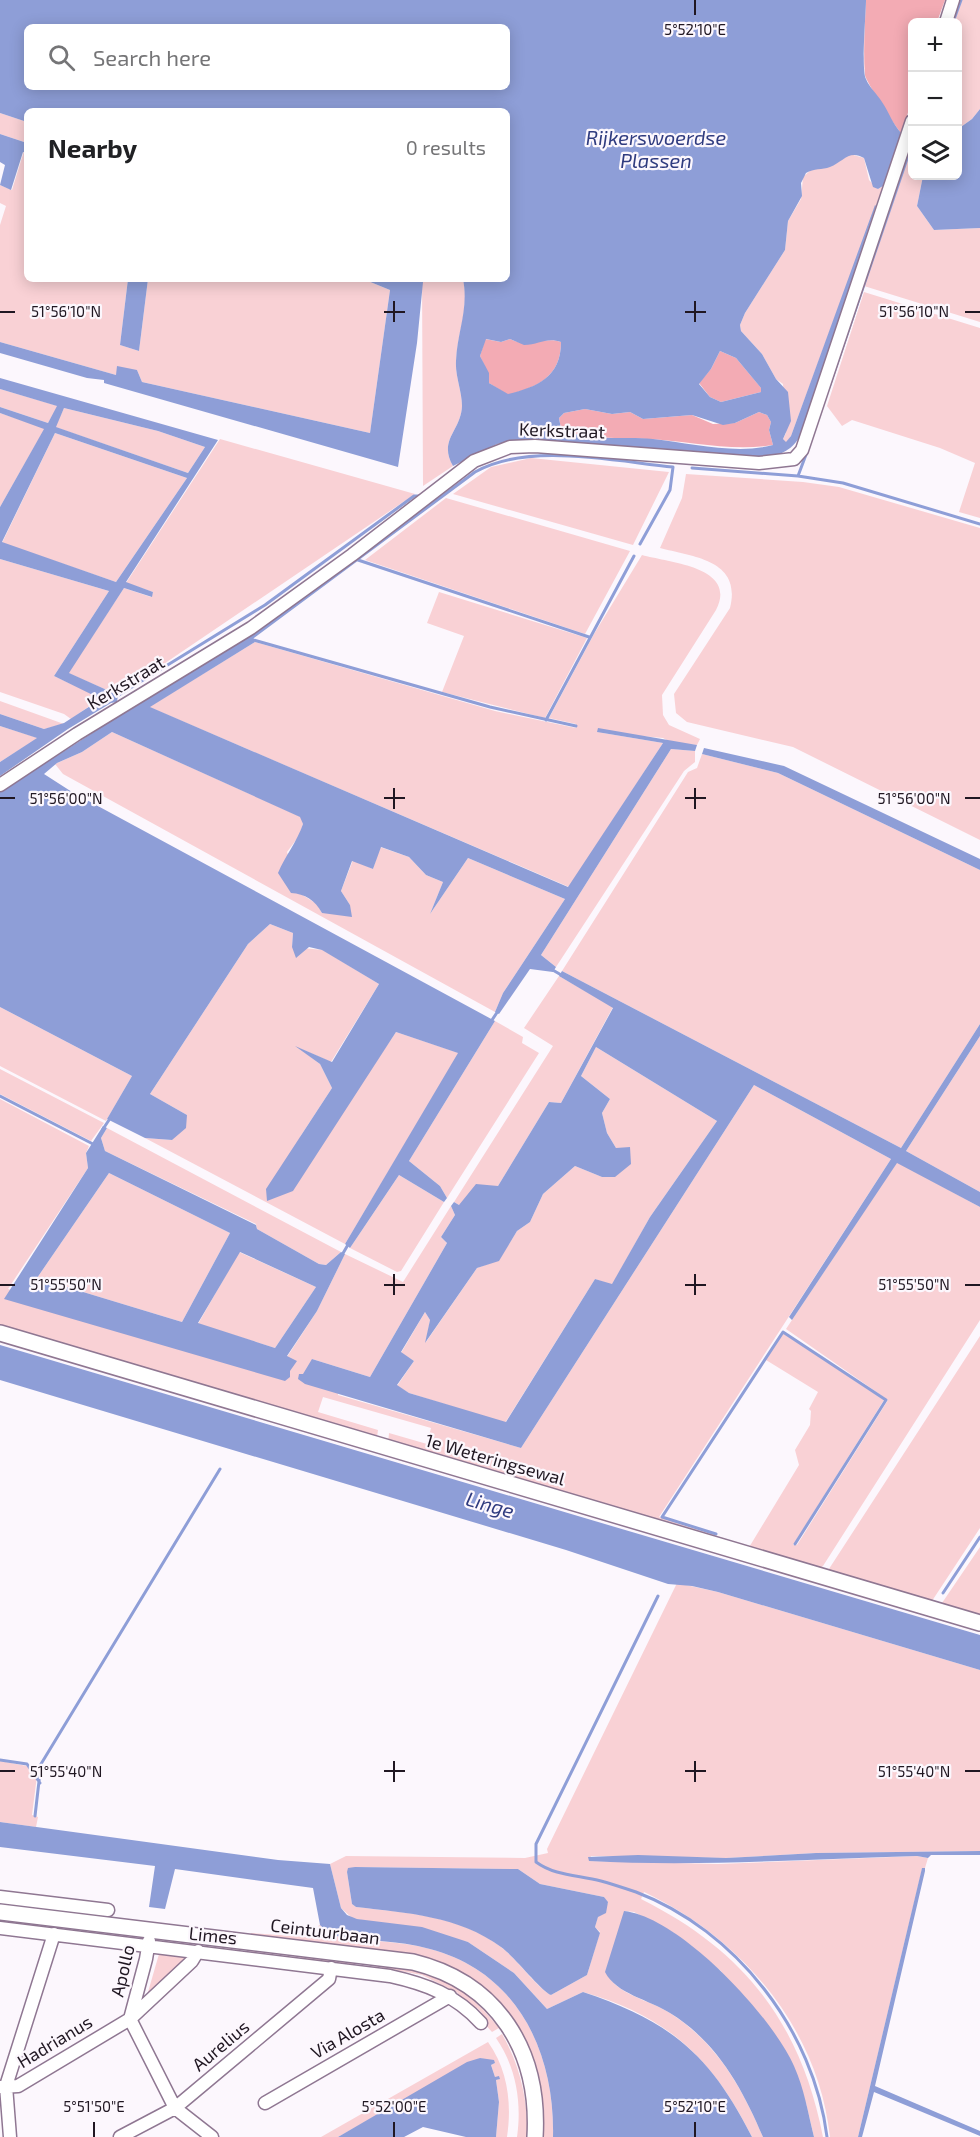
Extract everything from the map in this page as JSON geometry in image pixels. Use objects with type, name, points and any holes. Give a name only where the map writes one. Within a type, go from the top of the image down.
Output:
[{"type":"street","points":[[947,18],[953,0]]},
{"type":"street","name":"Kerkstraat","points":[[0,784],[76,734],[251,627],[352,555],[455,474],[492,453],[510,447],[535,446],[759,463],[794,459],[802,450],[910,126]]},
{"type":"street","name":"1e Weteringsewal","points":[[0,1333],[980,1623]]},
{"type":"street","points":[[0,1897],[56,1919],[108,1910]]},
{"type":"street","name":"Ceintuurbaan","points":[[0,1912],[413,1962],[453,1975],[492,2004],[516,2038],[533,2096],[535,2137]]},
{"type":"street","points":[[9,2137],[3,2086],[56,1919]]},
{"type":"street","name":"Limes","points":[[0,1928],[56,1919],[148,1948],[198,1951],[412,1980],[450,1996],[468,2009],[481,2023]]},
{"type":"street","name":"Apollo","points":[[150,1929],[148,1948],[130,2019],[175,2108],[212,2137]]},
{"type":"street","name":"Hadrianus","points":[[3,2086],[18,2086],[130,2019],[192,1961],[198,1951]]},
{"type":"street","name":"Aurelius","points":[[120,2137],[175,2108],[329,1979],[331,1968]]},
{"type":"street","name":"Via Alosta","points":[[265,2103],[450,1996]]},
{"type":"shaded area","points":[[866,0],[945,0],[938,18],[908,18],[908,112],[902,134],[881,104],[865,75]]},
{"type":"shaded area","points":[[960,0],[980,0],[980,109],[962,126],[962,18],[953,18]]},
{"type":"shaded area","points":[[0,113],[24,121],[24,142],[0,134]]},
{"type":"shaded area","points":[[24,151],[24,282],[128,282],[120,345],[139,351],[148,282],[370,282],[390,290],[370,433],[142,382],[137,370],[116,375],[0,342],[0,225],[6,206],[0,203],[0,185],[12,190]]},
{"type":"shaded area","points":[[908,152],[908,180],[922,180],[917,206],[934,230],[980,228],[980,322],[864,286]]},
{"type":"shaded area","points":[[850,154],[864,158],[869,180],[878,189],[883,186],[791,436],[786,443],[783,439],[786,433],[783,384],[776,379],[762,354],[741,331],[740,325],[745,313],[785,250],[788,221],[801,199],[803,177],[812,169],[832,166]]},
{"type":"shaded area","points":[[422,282],[464,282],[465,300],[456,361],[462,406],[461,415],[448,449],[453,466],[423,486]]},
{"type":"shaded area","points":[[864,292],[980,328],[980,518],[959,512],[975,463],[940,448],[852,420],[842,426],[827,406]]},
{"type":"shaded area","points":[[485,339],[501,342],[510,339],[523,343],[548,340],[561,342],[560,354],[557,364],[545,379],[529,388],[508,395],[489,383],[488,373],[480,356]]},
{"type":"shaded area","points":[[720,351],[736,358],[762,389],[761,392],[721,402],[710,397],[699,383],[711,369]]},
{"type":"shaded area","points":[[0,389],[58,406],[48,423],[0,407]]},
{"type":"shaded area","points":[[64,408],[158,431],[205,447],[188,473],[55,427]]},
{"type":"shaded area","points":[[585,409],[612,414],[630,412],[643,419],[692,415],[713,424],[735,423],[759,412],[767,415],[771,422],[769,430],[773,445],[726,447],[664,440],[592,437],[561,429],[559,418],[564,413]]},
{"type":"shaded area","points":[[0,413],[45,428],[0,507]]},
{"type":"shaded area","points":[[55,433],[187,478],[116,582],[2,543]]},
{"type":"shaded area","points":[[220,439],[415,494],[118,695],[68,673],[124,588],[151,597],[153,592],[126,583]]},
{"type":"shaded area","points":[[531,458],[669,472],[633,545],[453,494],[491,467]]},
{"type":"shaded area","points":[[686,474],[803,482],[839,487],[980,528],[980,840],[793,747],[687,722],[676,713],[674,694],[730,608],[732,592],[729,580],[722,570],[712,563],[660,548],[682,498]]},
{"type":"shaded area","points":[[446,498],[630,551],[585,634],[365,560]]},
{"type":"shaded area","points":[[642,555],[698,569],[718,584],[720,596],[716,610],[662,695],[663,715],[669,725],[700,739],[697,745],[672,743],[663,738],[597,732],[663,743],[569,887],[149,707],[255,642],[495,711],[576,728],[576,724],[549,718],[594,634]]},
{"type":"shaded area","points":[[0,559],[109,591],[54,676],[101,698],[71,719],[64,714],[0,692]]},
{"type":"shaded area","points":[[439,592],[587,638],[545,718],[442,692],[464,636],[427,623]]},
{"type":"shaded area","points":[[0,701],[64,724],[44,729],[0,714]]},
{"type":"shaded area","points":[[0,726],[38,738],[0,762]]},
{"type":"shaded area","points":[[112,732],[301,817],[303,824],[299,836],[287,852],[301,894],[317,904],[322,913],[350,905],[341,891],[353,860],[373,869],[380,847],[409,857],[426,875],[443,882],[430,914],[468,858],[565,899],[503,993],[495,1012],[63,774],[55,764],[82,752]]},
{"type":"shaded area","points":[[671,749],[695,751],[695,762],[684,771],[556,967],[541,955]]},
{"type":"shaded area","points":[[702,754],[778,773],[980,870],[980,1024],[901,1148],[562,971],[688,772],[697,768]]},
{"type":"shaded area","points":[[270,924],[293,933],[292,947],[323,950],[379,984],[331,1062],[299,1048],[320,1064],[332,1088],[300,1137],[363,1081],[396,1032],[459,1053],[345,1244],[145,1138],[172,1140],[187,1115],[150,1094],[248,944]]},
{"type":"shaded area","points":[[559,976],[613,1007],[561,1103],[549,1102],[498,1186],[459,1205],[454,1202],[553,1046],[524,1028]]},
{"type":"shaded area","points":[[0,1007],[132,1076],[106,1121],[0,1066]]},
{"type":"shaded area","points":[[495,1021],[523,1037],[522,1043],[539,1053],[447,1198],[440,1186],[409,1161]]},
{"type":"shaded area","points":[[980,1036],[980,1192],[906,1151]]},
{"type":"shaded area","points":[[596,1047],[717,1121],[650,1217],[612,1285],[595,1279],[505,1423],[409,1393],[397,1386],[414,1361],[401,1353],[425,1312],[430,1320],[426,1342],[477,1268],[499,1260],[517,1231],[530,1222],[543,1194],[575,1166],[602,1177],[616,1148],[607,1133],[602,1113],[610,1099],[581,1076]]},
{"type":"shaded area","points":[[0,1069],[104,1123],[91,1141],[0,1094]]},
{"type":"shaded area","points":[[754,1085],[891,1159],[659,1517],[717,1536],[714,1539],[388,1444],[389,1433],[427,1444],[431,1428],[323,1397],[318,1412],[378,1430],[377,1437],[0,1328],[0,1099],[89,1146],[86,1153],[88,1168],[8,1289],[288,1377],[290,1377],[287,1357],[317,1311],[345,1254],[403,1282],[451,1206],[455,1215],[441,1237],[447,1243],[370,1377],[312,1359],[323,1388],[338,1392],[338,1395],[521,1448]]},
{"type":"shaded area","points":[[107,1128],[341,1252],[326,1265],[319,1264],[257,1229],[256,1224],[105,1151],[101,1138]]},
{"type":"shaded area","points":[[897,1162],[980,1207],[980,1320],[823,1566],[818,1570],[748,1549],[799,1465],[795,1450],[810,1425],[811,1411],[809,1409],[818,1392],[766,1360],[783,1333],[884,1400],[793,1545],[797,1545],[888,1400],[786,1329]]},
{"type":"shaded area","points":[[109,1173],[230,1233],[182,1322],[37,1278]]},
{"type":"shaded area","points":[[399,1175],[444,1202],[401,1271],[397,1272],[350,1248]]},
{"type":"shaded area","points":[[239,1252],[316,1287],[275,1348],[198,1324]]},
{"type":"shaded area","points":[[980,1336],[980,1528],[930,1604],[827,1572]]},
{"type":"shaded area","points":[[980,1547],[980,1618],[939,1606],[942,1603]]},
{"type":"shaded area","points":[[677,1583],[718,1592],[980,1670],[980,1851],[816,1853],[726,1858],[591,1856],[589,1861],[718,1864],[917,1856],[928,1858],[925,1868],[922,1869],[858,2137],[830,2137],[823,2097],[810,2059],[791,2023],[769,1991],[742,1961],[712,1934],[679,1911],[644,1892],[641,1899],[710,1942],[738,1967],[763,1995],[800,2059],[813,2096],[823,2137],[814,2137],[806,2103],[721,1971],[674,1933],[634,1912],[625,1911],[606,1972],[611,1980],[625,1992],[662,2008],[687,2025],[715,2052],[737,2084],[763,2137],[752,2137],[737,2109],[704,2063],[664,2028],[613,2002],[583,1992],[547,2009],[514,1973],[468,1942],[352,1918],[341,1908],[330,1864],[346,1856],[525,1858],[548,1853],[547,1849]],"holes":[[[355,1867],[518,1869],[540,1884],[604,1897],[608,1903],[598,1916],[595,1927],[600,1932],[587,1975],[551,1995],[539,1986],[501,1947],[468,1928],[432,1917],[356,1907],[352,1904],[347,1872]]]},
{"type":"shaded area","points":[[0,1761],[38,1768],[32,1815],[38,1817],[36,1827],[0,1822]]},
{"type":"shaded area","points":[[320,1925],[330,1935],[430,1949],[461,1960],[487,1976],[508,1996],[525,2020],[538,2047],[547,2075],[552,2106],[553,2137],[541,2137],[540,2103],[527,2045],[514,2021],[497,2000],[475,1982],[448,1968],[415,1957],[250,1937],[251,1933],[322,1938],[318,1926]]},
{"type":"shaded area","points":[[248,1947],[380,1962],[430,1975],[465,1994],[499,2028],[492,2032],[479,2018],[482,2013],[477,2008],[474,2010],[457,1996],[458,1993],[422,1975],[356,1963],[355,1967],[301,1960],[301,1957],[247,1951]]},
{"type":"shaded area","points":[[159,1954],[183,1956],[184,1960],[146,1999]]},
{"type":"shaded area","points":[[502,2034],[509,2046],[522,2084],[528,2137],[517,2137],[518,2098],[513,2073],[496,2038]]},
{"type":"shaded area","points":[[488,2042],[500,2064],[507,2088],[509,2112],[507,2137],[496,2137],[499,2102],[496,2080],[499,2079],[495,2077],[491,2065],[495,2063],[480,2058],[338,2137],[321,2137]]},
{"type":"water","name":"Rijkerswoerdse Plassen","points":[[0,0],[866,0],[864,54],[866,79],[902,134],[883,186],[878,189],[873,187],[864,158],[859,156],[850,156],[830,167],[806,173],[801,183],[802,196],[788,221],[785,250],[745,313],[740,325],[741,331],[762,354],[776,379],[788,392],[791,421],[783,439],[786,442],[791,436],[876,206],[801,435],[786,451],[752,458],[526,439],[497,444],[453,466],[448,449],[461,415],[462,406],[456,361],[465,300],[463,282],[510,282],[510,108],[24,108],[24,121],[0,113]],"holes":[[[486,339],[501,342],[510,339],[524,345],[551,340],[561,342],[560,354],[552,372],[538,384],[508,394],[489,383],[489,373],[480,356]],[[720,351],[736,358],[761,388],[761,392],[721,402],[710,397],[699,384],[711,369]],[[585,409],[612,414],[630,412],[643,419],[692,415],[723,425],[735,423],[759,412],[767,415],[771,422],[769,430],[773,445],[729,449],[642,438],[583,436],[561,429],[559,418],[564,413]]]},
{"type":"water","points":[[980,109],[980,228],[934,230],[917,206],[922,180],[962,180],[962,126]]},
{"type":"water","points":[[0,134],[24,142],[24,152],[11,190],[0,185],[5,165],[0,162]]},
{"type":"water","points":[[128,282],[148,282],[139,351],[120,345]]},
{"type":"water","points":[[370,282],[423,282],[417,343],[398,467],[104,383],[104,380],[87,378],[0,353],[0,342],[116,375],[117,366],[137,370],[142,382],[370,433],[390,290]]},
{"type":"water","points":[[0,378],[218,440],[126,582],[153,592],[152,597],[124,588],[69,673],[118,695],[117,702],[111,703],[68,729],[0,776],[0,762],[37,738],[0,726],[0,714],[44,729],[64,723],[101,699],[54,676],[109,591],[0,559],[0,507],[44,429],[0,413],[0,407],[48,423],[57,406],[0,389]],"holes":[[[64,408],[158,431],[205,447],[188,473],[56,427]],[[55,433],[187,478],[116,582],[2,542]]]},
{"type":"water","points":[[251,635],[255,642],[150,707],[568,887],[663,743],[597,732],[598,728],[697,745],[695,751],[671,749],[541,955],[556,967],[553,972],[530,969],[499,1014],[495,1012],[503,993],[565,899],[468,858],[430,914],[443,882],[426,875],[409,857],[381,847],[373,869],[352,861],[341,891],[350,905],[352,917],[322,913],[309,898],[291,893],[278,873],[303,824],[300,817],[112,732],[82,752],[57,763],[44,774],[72,792],[495,1021],[409,1161],[440,1186],[447,1198],[444,1202],[399,1175],[350,1248],[345,1244],[458,1053],[396,1032],[293,1191],[267,1201],[266,1189],[332,1088],[320,1064],[295,1046],[332,1062],[379,984],[322,950],[309,947],[296,958],[292,947],[293,933],[270,924],[248,944],[150,1094],[187,1115],[186,1128],[172,1140],[145,1138],[107,1119],[132,1076],[0,1007],[0,792],[119,716],[118,714],[123,711],[125,713]]},
{"type":"water","points":[[704,748],[784,766],[980,859],[980,870],[778,773],[702,754]]},
{"type":"water","points":[[562,971],[901,1148],[980,1024],[980,1036],[906,1151],[980,1192],[980,1207],[897,1163],[792,1320],[789,1317],[891,1159],[754,1085],[521,1448],[305,1384],[298,1379],[299,1374],[303,1374],[312,1359],[370,1377],[447,1243],[441,1237],[455,1215],[451,1206],[454,1202],[459,1205],[476,1184],[498,1186],[549,1102],[561,1103],[613,1008],[559,976]],"holes":[[[596,1047],[717,1121],[650,1217],[612,1284],[595,1279],[506,1422],[409,1393],[397,1385],[414,1361],[401,1352],[425,1312],[430,1320],[425,1343],[477,1268],[499,1261],[517,1231],[530,1222],[543,1194],[575,1166],[602,1177],[615,1177],[631,1164],[630,1147],[616,1148],[607,1133],[602,1113],[610,1099],[581,1076]]]},
{"type":"water","points":[[103,1126],[107,1128],[101,1138],[105,1151],[256,1225],[257,1229],[319,1264],[326,1265],[341,1252],[345,1254],[317,1311],[287,1356],[297,1361],[290,1371],[290,1377],[285,1381],[4,1299],[88,1168],[86,1153]],"holes":[[[109,1173],[230,1233],[182,1322],[37,1278]],[[240,1252],[316,1287],[275,1348],[198,1323]]]},
{"type":"water","name":"Linge","points":[[0,1345],[980,1635],[980,1670],[718,1592],[692,1586],[668,1584],[566,1550],[0,1380]]},
{"type":"water","points":[[0,1822],[278,1860],[330,1864],[341,1908],[347,1915],[357,1919],[422,1927],[468,1942],[514,1973],[547,2009],[583,1992],[614,2003],[664,2029],[703,2062],[720,2083],[752,2137],[553,2137],[552,2106],[547,2075],[538,2047],[525,2020],[508,1996],[487,1976],[461,1960],[418,1946],[330,1935],[320,1925],[313,1888],[175,1869],[165,1909],[149,1907],[155,1866],[0,1847]]},
{"type":"water","points":[[980,1851],[980,1855],[931,1855],[928,1858],[917,1856],[712,1863],[630,1863],[589,1861],[588,1857],[638,1855],[726,1858],[816,1853]]},
{"type":"water","points":[[348,1868],[518,1869],[540,1884],[604,1897],[608,1902],[606,1913],[598,1917],[595,1927],[600,1933],[587,1975],[551,1995],[501,1947],[468,1929],[432,1918],[356,1907],[352,1904],[347,1872]]},
{"type":"water","points":[[922,1868],[925,1868],[925,1871],[875,2086],[980,2131],[980,2136],[874,2092],[862,2137],[858,2137]]},
{"type":"water","points":[[624,1911],[646,1917],[697,1949],[745,1997],[783,2045],[794,2066],[814,2137],[763,2137],[737,2084],[715,2052],[687,2025],[670,2013],[625,1991],[610,1980],[605,1972]]},
{"type":"water","points":[[480,2058],[494,2060],[495,2063],[491,2065],[495,2077],[499,2076],[500,2079],[496,2080],[499,2102],[496,2137],[466,2137],[423,2127],[404,2137],[338,2137],[467,2062]]},
{"type":"waterway","points":[[954,18],[961,0]]},
{"type":"waterway","points":[[829,387],[908,156]]},
{"type":"waterway","points":[[798,476],[807,452]]},
{"type":"waterway","points":[[250,639],[475,472],[496,463],[520,458],[571,456],[673,467],[670,490],[640,544]]},
{"type":"waterway","points":[[692,468],[798,476],[843,483],[980,524]]},
{"type":"waterway","points":[[114,698],[265,605],[414,496],[419,496]]},
{"type":"waterway","points":[[546,720],[634,556]]},
{"type":"waterway","points":[[358,560],[589,637]]},
{"type":"waterway","points":[[250,639],[490,707],[576,726]]},
{"type":"waterway","points":[[551,969],[563,976]]},
{"type":"waterway","points":[[490,1023],[498,1011]]},
{"type":"waterway","points":[[0,1096],[93,1144]]},
{"type":"waterway","points":[[103,1129],[111,1117]]},
{"type":"waterway","points":[[342,1255],[349,1243]]},
{"type":"waterway","points":[[716,1534],[662,1517],[783,1332],[886,1400],[795,1544]]},
{"type":"waterway","points":[[35,1816],[41,1764],[220,1469]]},
{"type":"waterway","points":[[943,1593],[980,1537]]},
{"type":"waterway","points":[[658,1596],[536,1844],[536,1862],[559,1873],[601,1881],[636,1892],[672,1909],[706,1931],[737,1958],[764,1989],[787,2023],[806,2059],[819,2098],[827,2137]]},
{"type":"waterway","points":[[0,1760],[27,1764],[40,1783]]}]
